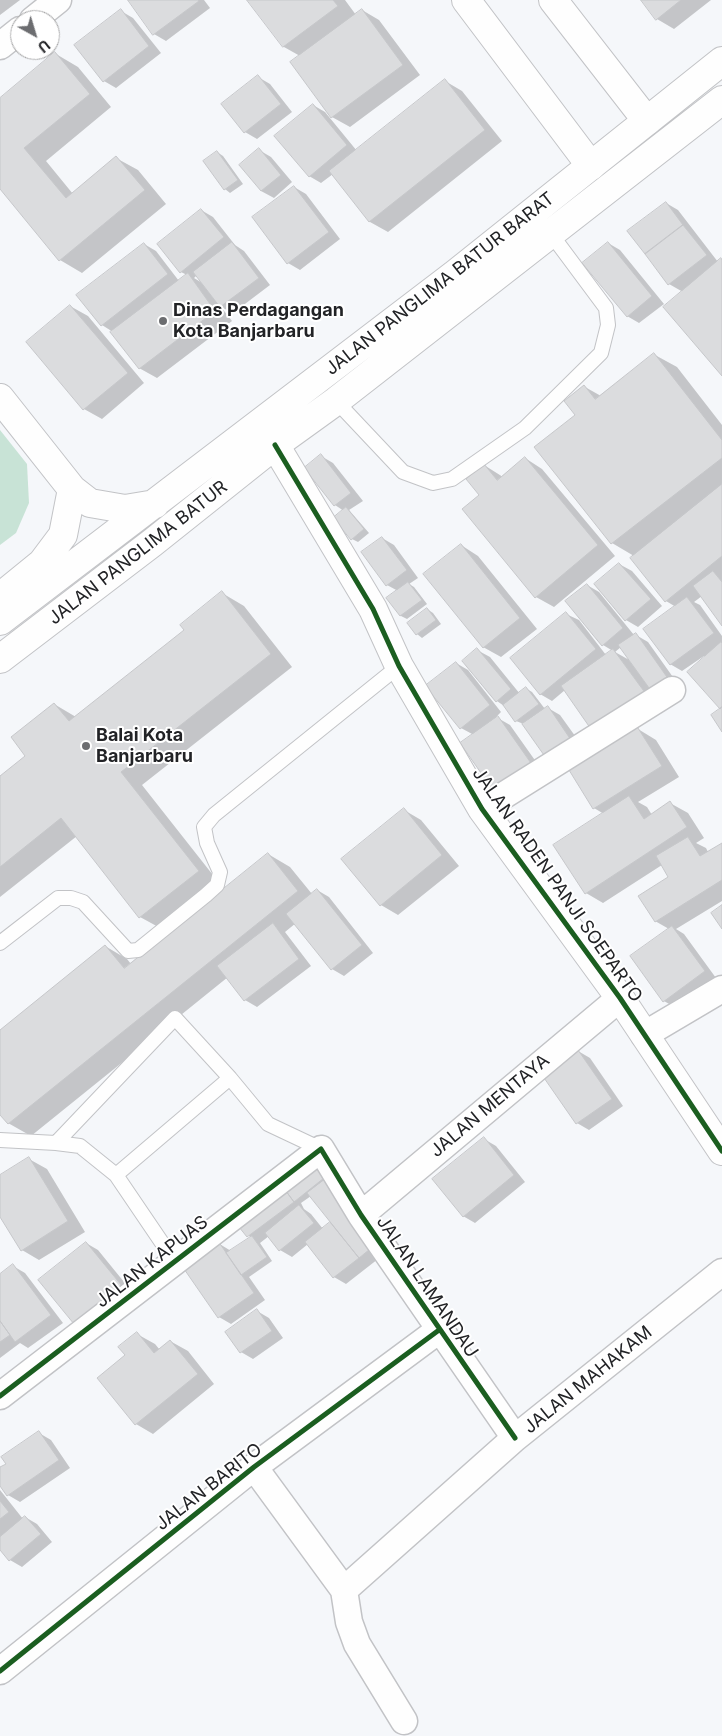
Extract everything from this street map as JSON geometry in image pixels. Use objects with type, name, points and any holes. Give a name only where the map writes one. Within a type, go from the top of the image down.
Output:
[{"type":"main road","points":[[466,0],[591,166]]},
{"type":"main road","points":[[553,0],[647,121]]},
{"type":"main road","name":"JALAN PANGLIMA BATUR BARAT","points":[[275,445],[336,402],[462,285],[480,254],[722,61]]},
{"type":"main road","name":"JALAN PANGLIMA BATUR BARAT","points":[[155,504],[462,285],[496,276],[722,100]]},
{"type":"main road","points":[[480,254],[496,276]]},
{"type":"main road","points":[[0,398],[72,489],[90,503],[125,508],[155,504]]},
{"type":"main road","name":"JALAN PANGLIMA BATUR","points":[[0,659],[152,543],[275,445]]},
{"type":"main road","name":"JALAN RADEN PANJI SOEPARTO","points":[[275,445],[373,609],[399,666],[482,809],[620,998],[722,1151]]},
{"type":"main road","points":[[0,597],[42,563],[64,535],[72,489]]},
{"type":"main road","name":"JALAN PANGLIMA BATUR","points":[[0,622],[155,504]]},
{"type":"street","points":[[46,10],[58,0]]},
{"type":"street","points":[[0,46],[10,38]]},
{"type":"street","points":[[482,809],[672,690]]},
{"type":"street","points":[[644,1035],[722,988]]},
{"type":"street","name":"JALAN MENTAYA","points":[[361,1215],[620,998]]},
{"type":"street","name":"JALAN LAMANDAU","points":[[321,1149],[361,1215],[515,1438]]},
{"type":"street","name":"JALAN KAPUAS","points":[[0,1396],[321,1149]]},
{"type":"street","name":"JALAN MAHAKAM","points":[[344,1590],[515,1438],[722,1272]]},
{"type":"street","name":"JALAN BARITO","points":[[0,1671],[254,1468],[439,1330]]},
{"type":"street","points":[[254,1468],[344,1590],[349,1622],[357,1644],[404,1721]]},
{"type":"lane","points":[[336,402],[403,472],[433,483],[452,479],[525,428],[601,352],[608,325],[606,308],[551,234]]},
{"type":"lane","points":[[0,943],[58,898],[71,898],[82,902],[128,950],[138,950],[206,895],[216,884],[220,872],[207,843],[204,827],[214,815],[399,666]]},
{"type":"lane","points":[[56,1143],[175,1018],[230,1078],[268,1124],[321,1149]]},
{"type":"lane","points":[[116,1175],[230,1078]]},
{"type":"lane","points":[[0,1140],[80,1146],[116,1175],[175,1262]]},
{"type":"green space","points":[[0,430],[27,464],[29,503],[16,533],[0,545]]},
{"type":"building","points":[[128,0],[198,0],[199,1],[153,35]]},
{"type":"building","points":[[247,0],[333,0],[338,6],[283,47]]},
{"type":"building","points":[[641,0],[681,0],[656,20]]},
{"type":"building","points":[[121,9],[149,46],[103,82],[74,45]]},
{"type":"building","points":[[362,9],[403,65],[331,118],[290,62]]},
{"type":"building","points":[[60,58],[90,94],[24,148],[66,198],[116,156],[145,190],[59,261],[0,189],[0,98],[45,60],[60,60]]},
{"type":"building","points":[[258,75],[281,104],[244,133],[221,104]]},
{"type":"building","points":[[445,79],[485,130],[369,222],[329,171]]},
{"type":"building","points":[[313,104],[347,145],[309,177],[274,136]]},
{"type":"building","points":[[259,148],[281,175],[261,191],[239,165]]},
{"type":"building","points":[[217,151],[238,180],[224,190],[203,161]]},
{"type":"building","points":[[294,186],[329,232],[287,264],[252,217]]},
{"type":"building","points":[[666,202],[683,225],[645,254],[627,231]]},
{"type":"building","points":[[201,209],[224,237],[180,273],[157,244]]},
{"type":"building","points":[[683,225],[707,255],[668,285],[645,254]]},
{"type":"building","points":[[232,242],[259,278],[220,307],[193,272]]},
{"type":"building","points":[[608,242],[652,296],[627,317],[582,263]]},
{"type":"building","points":[[144,243],[168,274],[101,326],[76,295]]},
{"type":"building","points":[[721,258],[722,260],[722,376],[663,307]]},
{"type":"building","name":"Dinas Perdagangan Kota Banjarbaru","points":[[188,273],[215,311],[139,369],[110,332]]},
{"type":"building","points":[[70,305],[128,373],[83,410],[26,342]]},
{"type":"building","points":[[654,353],[722,440],[722,458],[611,544],[534,447],[575,415],[564,401],[584,385],[595,399]]},
{"type":"building","points":[[321,454],[351,493],[334,506],[304,468]]},
{"type":"building","points":[[525,457],[598,545],[535,598],[462,509],[479,495],[466,479],[484,464],[497,480]]},
{"type":"building","points":[[722,484],[722,556],[665,602],[630,558]]},
{"type":"building","points":[[346,507],[364,529],[351,540],[333,518]]},
{"type":"building","points":[[382,537],[407,570],[386,586],[361,552]]},
{"type":"building","points":[[461,544],[520,618],[483,648],[423,574]]},
{"type":"building","points":[[619,563],[651,599],[625,621],[594,584]]},
{"type":"building","points":[[713,571],[722,582],[722,626],[693,586]]},
{"type":"building","points":[[408,582],[422,600],[400,616],[386,598]]},
{"type":"building","points":[[587,584],[623,628],[602,646],[565,601]]},
{"type":"building","name":"Balai Kota Banjarbaru","points":[[222,591],[271,654],[121,772],[199,871],[139,918],[61,818],[0,867],[0,776],[25,756],[11,737],[54,703],[69,721],[184,630],[180,625]]},
{"type":"building","points":[[687,597],[714,633],[670,665],[643,629]]},
{"type":"building","points":[[427,608],[436,620],[416,635],[407,623]]},
{"type":"building","points":[[566,612],[596,649],[540,695],[510,658]]},
{"type":"building","points":[[636,633],[669,680],[652,692],[618,645]]},
{"type":"building","points":[[721,642],[722,707],[720,709],[687,672]]},
{"type":"building","points":[[477,648],[511,689],[496,702],[462,661]]},
{"type":"building","points":[[613,649],[646,694],[593,732],[561,686]]},
{"type":"building","points":[[456,662],[490,705],[460,729],[425,686]]},
{"type":"building","points":[[526,687],[539,704],[515,722],[503,705]]},
{"type":"building","points":[[548,706],[571,740],[546,758],[522,724]]},
{"type":"building","points":[[722,707],[722,732],[711,715]]},
{"type":"building","points":[[498,716],[533,766],[495,793],[460,743]]},
{"type":"building","points":[[638,728],[662,766],[593,809],[569,770]]},
{"type":"building","points":[[629,796],[644,819],[670,801],[687,827],[585,894],[553,845]]},
{"type":"building","points":[[404,808],[442,855],[380,906],[341,859]]},
{"type":"building","points":[[688,837],[700,856],[722,843],[722,880],[655,922],[638,896],[668,877],[656,856]]},
{"type":"building","points":[[268,853],[298,891],[8,1124],[0,1115],[0,1030],[105,945],[124,968]]},
{"type":"building","points":[[317,889],[362,945],[331,970],[286,914]]},
{"type":"building","points":[[722,905],[722,929],[711,913]]},
{"type":"building","points":[[273,923],[299,959],[244,1001],[217,966]]},
{"type":"building","points":[[672,926],[705,971],[663,1002],[630,956]]},
{"type":"building","points":[[578,1050],[612,1099],[576,1124],[542,1075]]},
{"type":"building","points":[[484,1137],[514,1175],[463,1217],[432,1179]]},
{"type":"building","points":[[29,1157],[68,1221],[21,1251],[0,1217],[0,1175]]},
{"type":"building","points":[[318,1159],[329,1174],[294,1202],[283,1187]]},
{"type":"building","points":[[324,1180],[375,1245],[359,1258],[307,1193]]},
{"type":"building","points":[[283,1187],[294,1202],[247,1237],[235,1222]]},
{"type":"building","points":[[299,1205],[314,1223],[279,1251],[265,1233]]},
{"type":"building","points":[[330,1222],[359,1258],[333,1278],[305,1242]]},
{"type":"building","points":[[252,1236],[267,1257],[241,1275],[226,1253]]},
{"type":"building","points":[[218,1241],[254,1293],[218,1318],[182,1266]]},
{"type":"building","points":[[86,1242],[122,1286],[74,1324],[38,1280]]},
{"type":"building","points":[[13,1264],[51,1315],[15,1342],[0,1321],[0,1274]]},
{"type":"building","points":[[257,1309],[272,1331],[240,1353],[225,1332]]},
{"type":"building","points":[[0,1321],[10,1335],[0,1342]]},
{"type":"building","points":[[137,1332],[154,1353],[170,1340],[198,1374],[135,1425],[97,1378],[125,1355],[118,1347]]},
{"type":"building","points":[[39,1431],[59,1460],[7,1496],[0,1486],[0,1467],[6,1464],[1,1457]]},
{"type":"building","points":[[0,1501],[9,1512],[0,1519]]},
{"type":"building","points":[[25,1516],[41,1534],[9,1561],[0,1550],[0,1537]]},
{"type":"cycle path","points":[[275,445],[373,609],[399,666],[482,809],[620,998],[722,1151]]},
{"type":"cycle path","points":[[0,1396],[321,1149],[361,1215],[515,1438]]},
{"type":"cycle path","points":[[0,1671],[254,1467],[439,1330]]},
{"type":"place","name":"Dinas Perdagangan Kota Banjarbaru","points":[[163,321]]},
{"type":"place","name":"Balai Kota Banjarbaru","points":[[86,746]]}]
